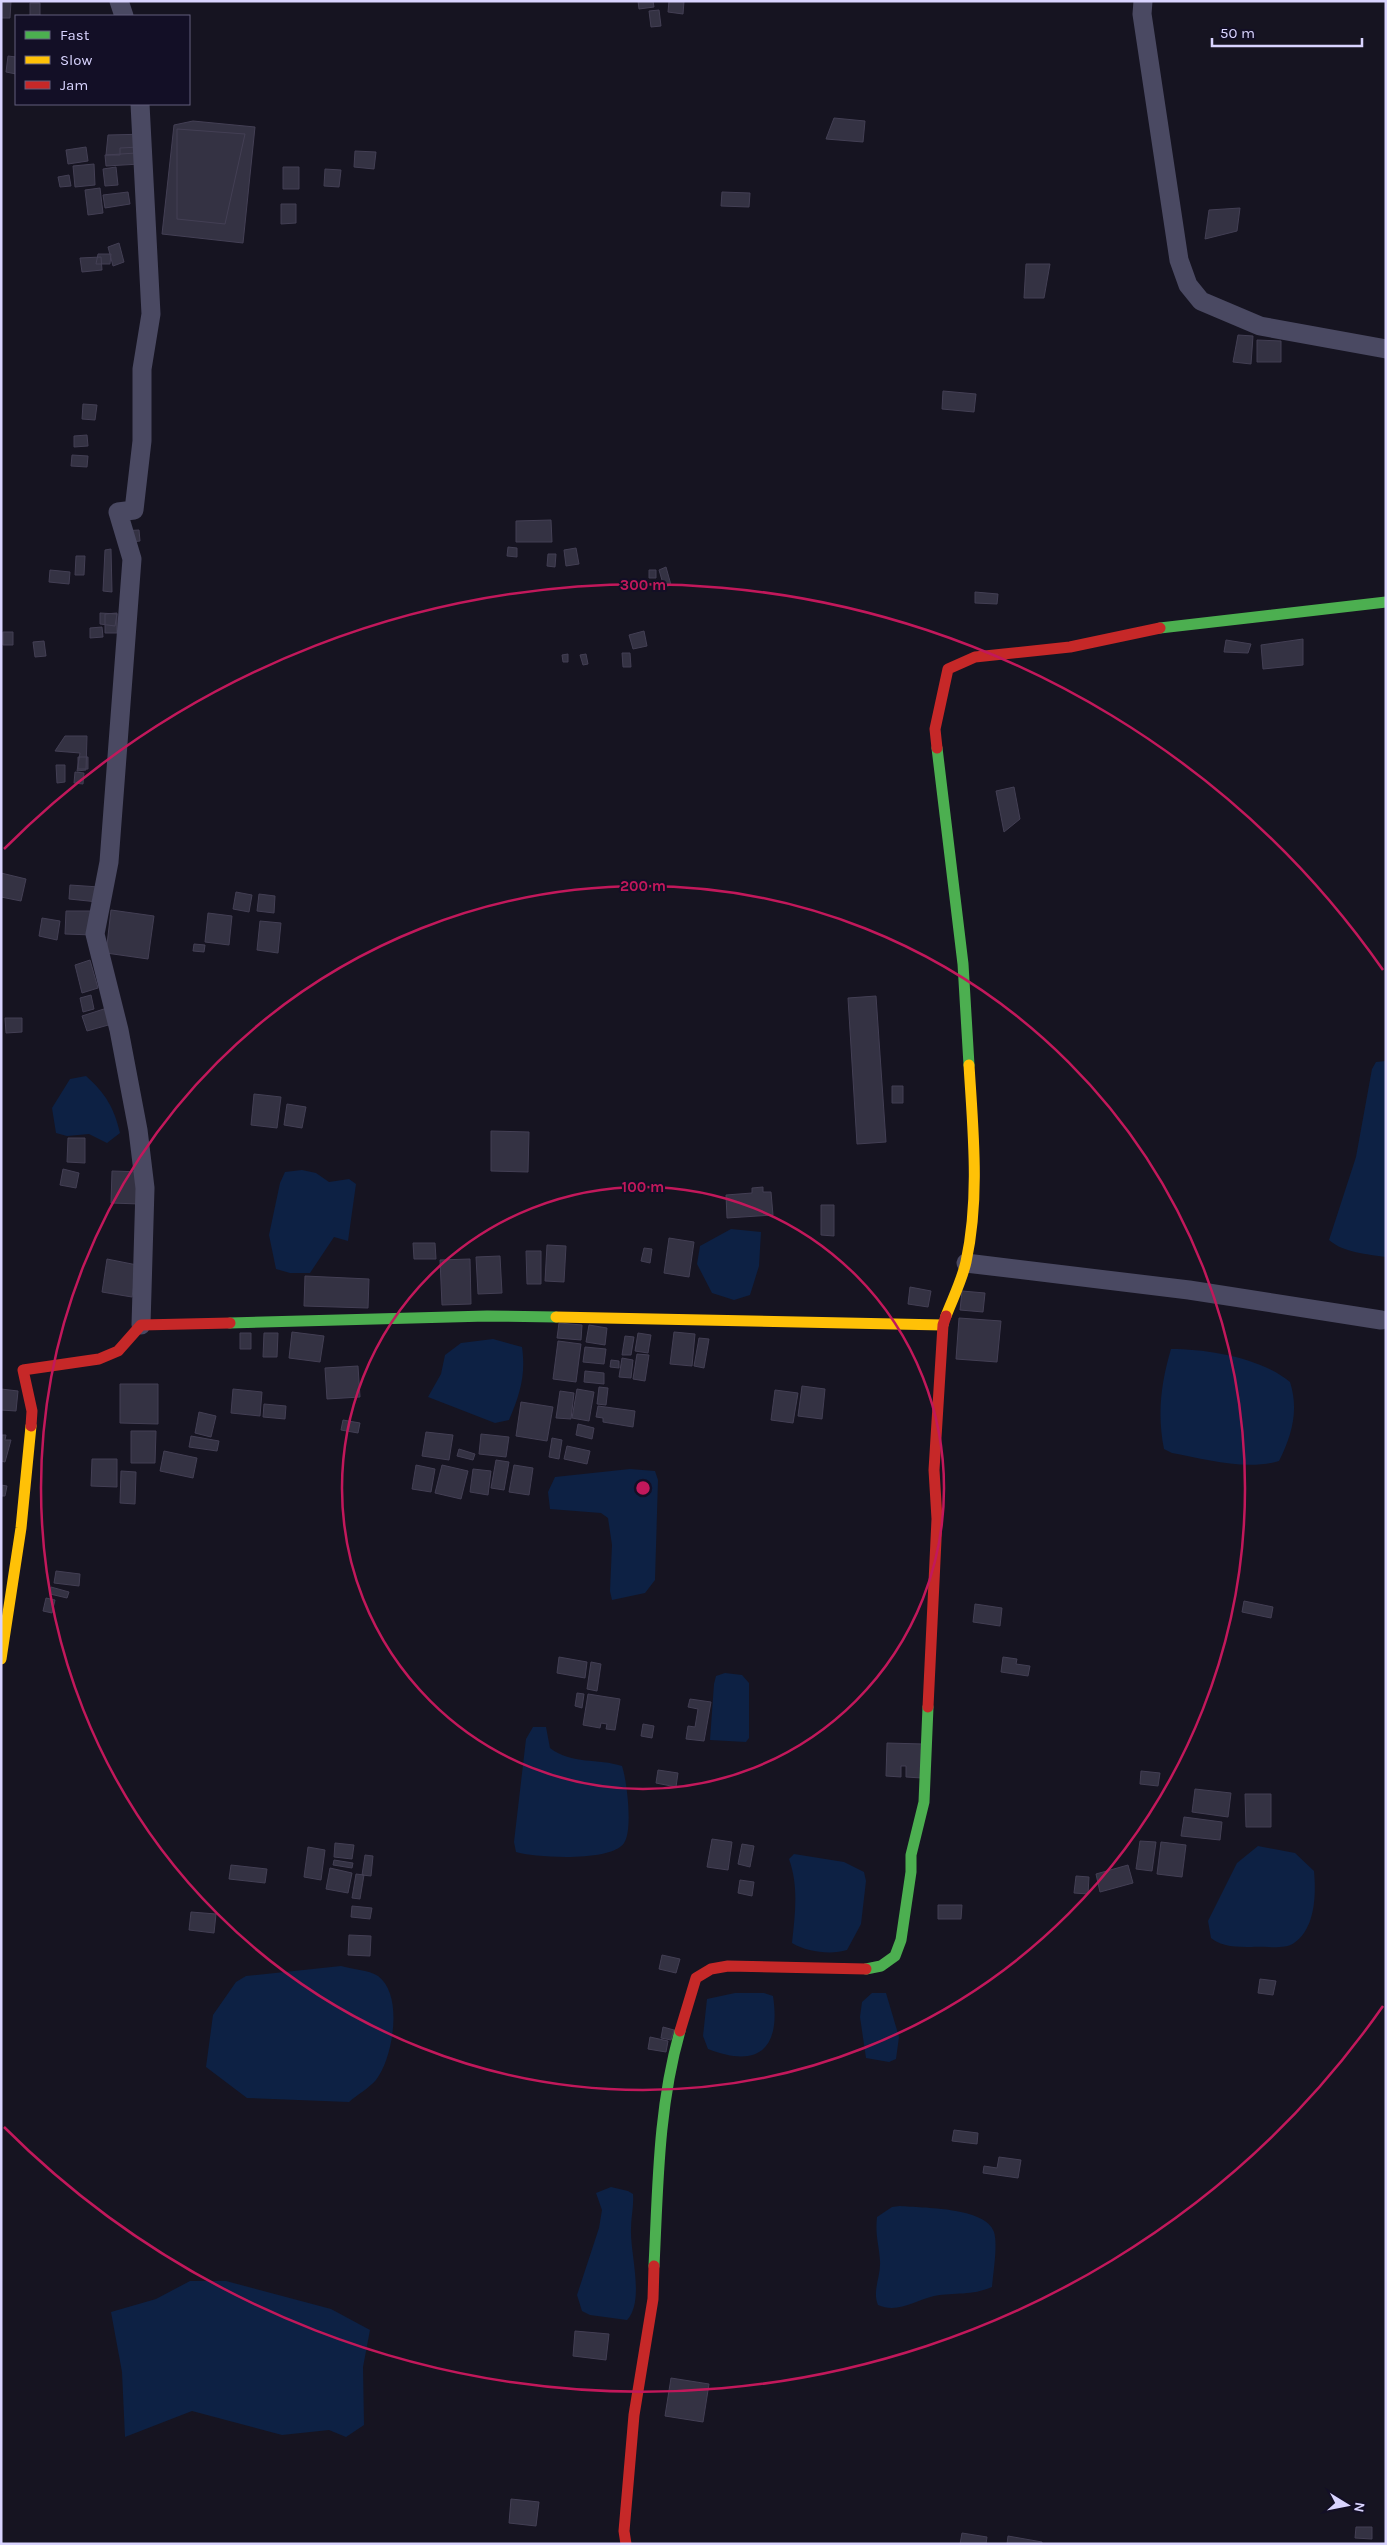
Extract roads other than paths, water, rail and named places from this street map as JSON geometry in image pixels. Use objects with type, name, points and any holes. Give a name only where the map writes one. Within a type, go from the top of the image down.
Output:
[{"type":"street","points":[[119,1],[124,15]]},
{"type":"street","points":[[1143,1],[1142,14],[1179,260],[1188,285],[1202,301],[1260,326],[1386,349]]},
{"type":"street","points":[[1,1660],[21,1528],[32,1411],[23,1370],[98,1360],[118,1351],[142,1325],[145,1188],[138,1130],[119,1030],[95,934],[109,862],[132,559],[118,512],[134,510],[142,441],[142,369],[151,314],[140,105]]},
{"type":"street","points":[[626,2544],[624,2531],[634,2415],[653,2298],[660,2130],[672,2060],[696,1978],[711,1969],[728,1966],[865,1969],[881,1966],[895,1956],[901,1940],[911,1872],[911,1855],[924,1802],[937,1519],[934,1470],[943,1326],[966,1263],[974,1209],[975,1156],[963,964],[936,729],[948,669],[975,657],[1070,647],[1165,627],[1386,602]]},
{"type":"street","points":[[966,1263],[1189,1290],[1381,1320]]},
{"type":"street","points":[[142,1325],[487,1316],[943,1326]]},
{"type":"water","points":[[1386,1061],[1386,1257],[1342,1248],[1329,1240],[1356,1157],[1372,1069],[1376,1062]]},
{"type":"water","points":[[86,1076],[108,1101],[118,1124],[120,1133],[107,1143],[89,1134],[67,1136],[56,1133],[52,1108],[70,1079]]},
{"type":"water","points":[[302,1170],[316,1173],[329,1182],[349,1179],[356,1184],[348,1241],[334,1237],[310,1273],[290,1273],[276,1269],[269,1235],[280,1183],[285,1172]]},
{"type":"water","points":[[731,1229],[761,1232],[759,1266],[750,1295],[734,1300],[712,1293],[697,1264],[700,1246]]},
{"type":"water","points":[[493,1339],[522,1347],[523,1376],[509,1420],[495,1423],[428,1397],[441,1374],[445,1355],[461,1343]]},
{"type":"water","points":[[1171,1349],[1186,1349],[1234,1356],[1264,1367],[1290,1382],[1294,1402],[1293,1422],[1279,1461],[1253,1465],[1239,1464],[1172,1453],[1164,1449],[1161,1399]]},
{"type":"water","points":[[630,1469],[655,1471],[658,1480],[655,1580],[645,1593],[612,1600],[610,1591],[612,1545],[608,1518],[601,1513],[550,1509],[548,1492],[555,1477]]},
{"type":"water","points":[[725,1673],[742,1675],[749,1683],[749,1738],[746,1742],[710,1740],[714,1684],[716,1676]]},
{"type":"water","points":[[533,1727],[546,1727],[550,1748],[567,1757],[622,1766],[626,1783],[629,1817],[627,1837],[624,1843],[617,1849],[590,1856],[573,1857],[540,1856],[516,1852],[514,1842],[526,1739]]},
{"type":"water","points":[[1258,1846],[1295,1853],[1314,1871],[1313,1910],[1307,1929],[1294,1943],[1285,1946],[1241,1947],[1215,1941],[1211,1938],[1208,1921],[1237,1863]]},
{"type":"water","points":[[794,1854],[844,1862],[864,1872],[866,1881],[861,1924],[847,1950],[841,1952],[819,1952],[805,1949],[792,1943],[795,1890],[789,1859]]},
{"type":"water","points":[[341,1966],[378,1976],[386,1985],[391,1997],[393,2011],[391,2042],[382,2070],[373,2083],[349,2102],[247,2098],[206,2067],[213,2015],[236,1982],[246,1976]]},
{"type":"water","points":[[735,1993],[764,1993],[773,1996],[775,2014],[769,2041],[763,2050],[753,2055],[726,2055],[708,2049],[703,2036],[707,1999]]},
{"type":"water","points":[[872,1993],[886,1993],[899,2037],[896,2059],[889,2062],[866,2058],[860,2017],[862,2002]]},
{"type":"water","points":[[611,2187],[633,2194],[631,2239],[636,2289],[632,2312],[627,2320],[590,2315],[582,2311],[577,2295],[599,2228],[602,2210],[596,2193]]},
{"type":"water","points":[[900,2206],[967,2213],[989,2224],[994,2232],[996,2244],[992,2287],[970,2293],[934,2296],[893,2308],[878,2305],[876,2289],[880,2261],[877,2217],[892,2207]]},
{"type":"water","points":[[190,2281],[226,2281],[331,2309],[370,2330],[363,2367],[364,2425],[346,2437],[329,2430],[282,2435],[192,2411],[125,2437],[122,2372],[111,2312],[156,2299]]}]
